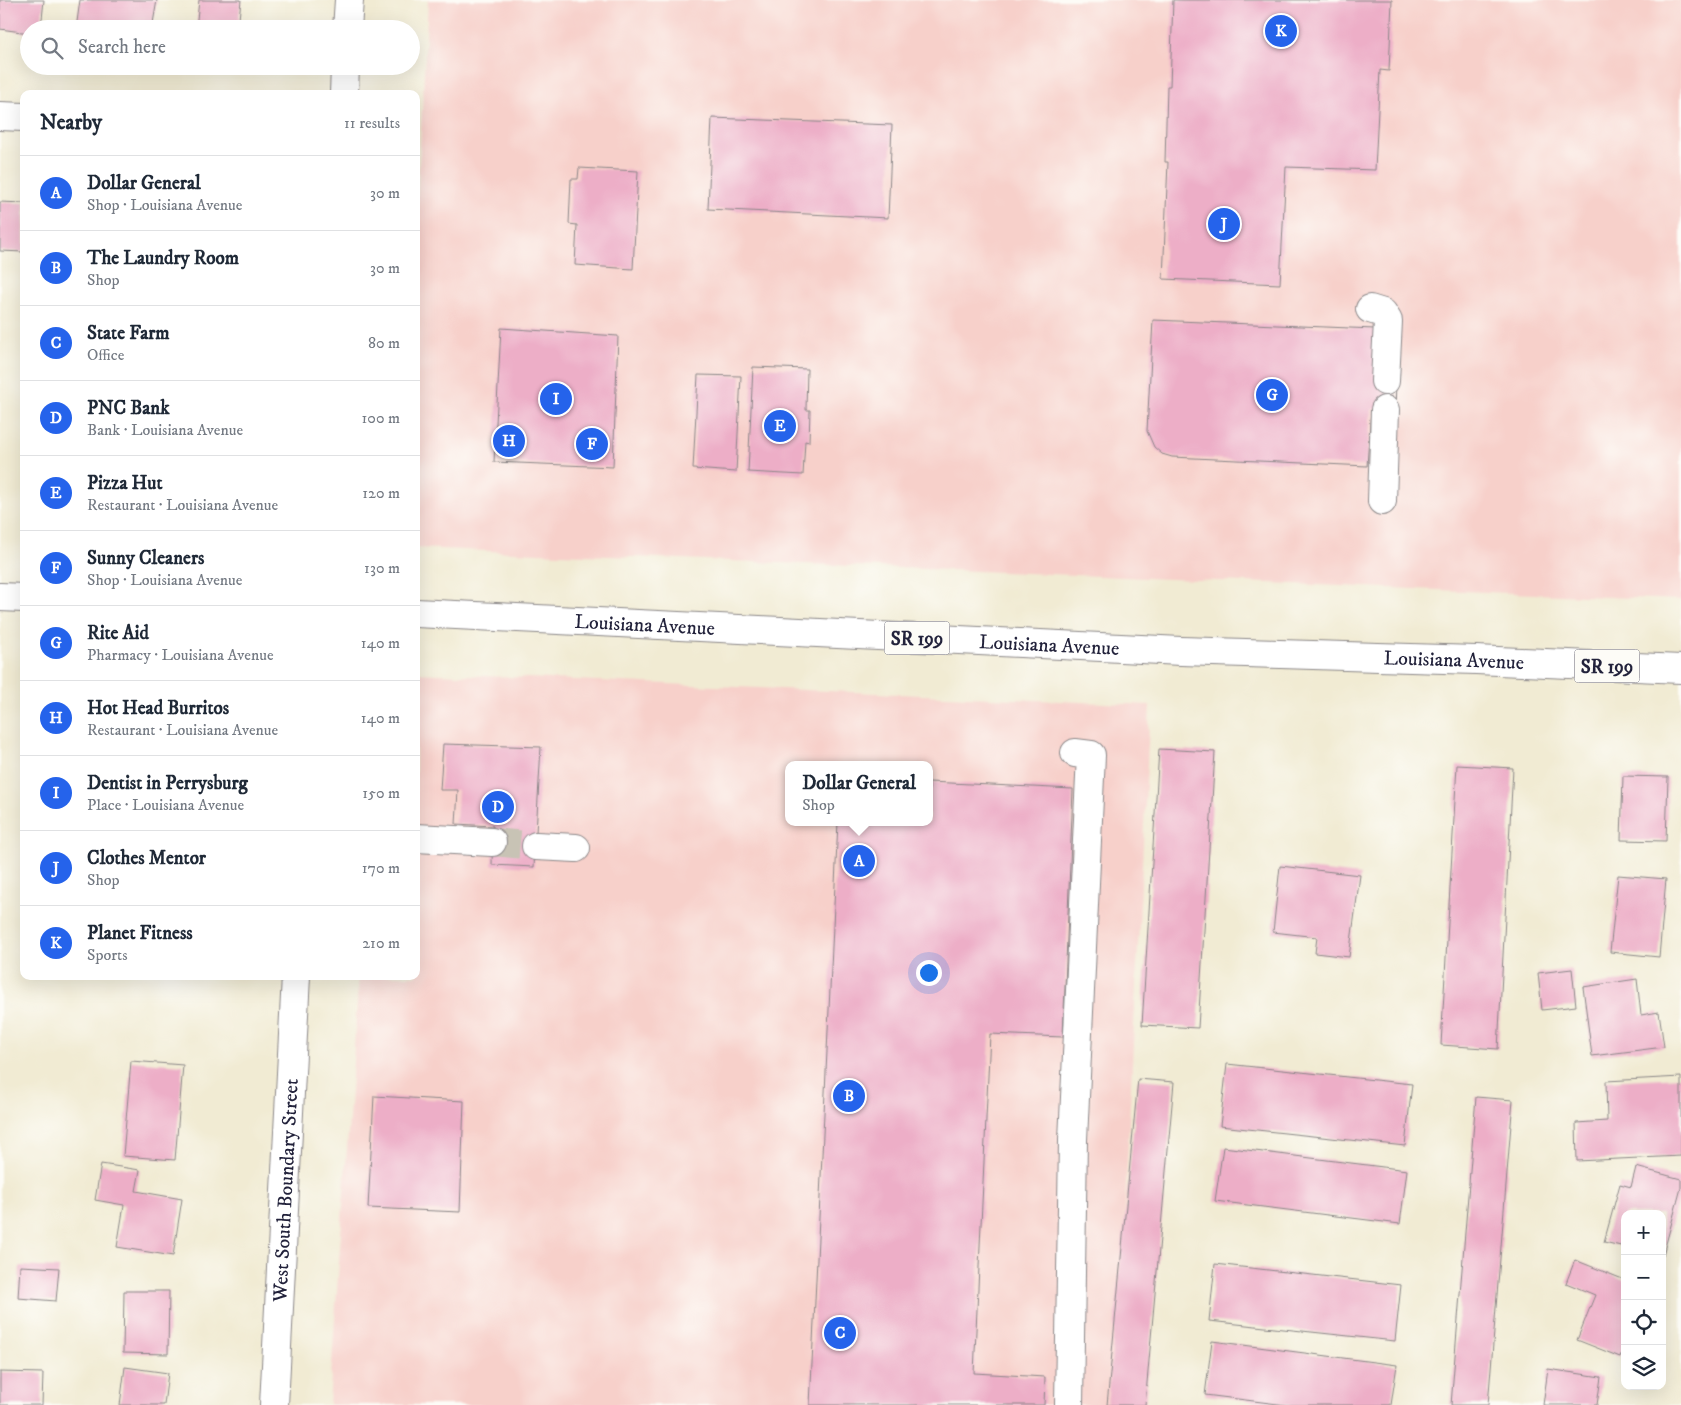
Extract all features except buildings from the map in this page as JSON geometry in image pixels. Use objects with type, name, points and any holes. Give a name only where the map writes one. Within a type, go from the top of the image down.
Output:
[{"type":"main road","points":[[348,20],[349,0]]},
{"type":"main road","points":[[344,90],[345,75]]},
{"type":"main road","points":[[0,116],[20,117]]},
{"type":"main road","points":[[1370,309],[1383,313],[1388,321],[1385,381]]},
{"type":"main road","points":[[1382,502],[1384,410]]},
{"type":"main road","points":[[0,597],[20,598]]},
{"type":"main road","name":"Louisiana Avenue","points":[[420,613],[1181,651],[1476,660],[1681,669]]},
{"type":"main road","points":[[1069,1405],[1072,1140],[1091,755],[1074,753]]},
{"type":"main road","points":[[420,838],[492,842]]},
{"type":"main road","points":[[536,846],[576,848]]},
{"type":"main road","name":"West South Boundary Street","points":[[274,1405],[296,980]]},
{"type":"shaded area","points":[[428,0],[1681,0],[1681,600],[420,548],[420,148]]},
{"type":"shaded area","points":[[420,673],[1150,705],[1115,1405],[329,1405],[359,980],[420,980]]},
{"type":"tunnel","points":[[492,842],[536,846]]},
{"type":"place","name":"Planet Fitness","points":[[1281,31]]},
{"type":"place","name":"Clothes Mentor","points":[[1224,224]]},
{"type":"place","name":"Rite Aid","points":[[1272,395]]},
{"type":"place","name":"Dentist in Perrysburg","points":[[556,399]]},
{"type":"place","name":"Pizza Hut","points":[[780,426]]},
{"type":"place","name":"Hot Head Burritos","points":[[509,441]]},
{"type":"place","name":"Sunny Cleaners","points":[[592,444]]},
{"type":"place","name":"PNC Bank","points":[[498,807]]},
{"type":"place","name":"Dollar General","points":[[859,861]]},
{"type":"place","name":"The Laundry Room","points":[[849,1096]]},
{"type":"place","name":"State Farm","points":[[840,1333]]}]
